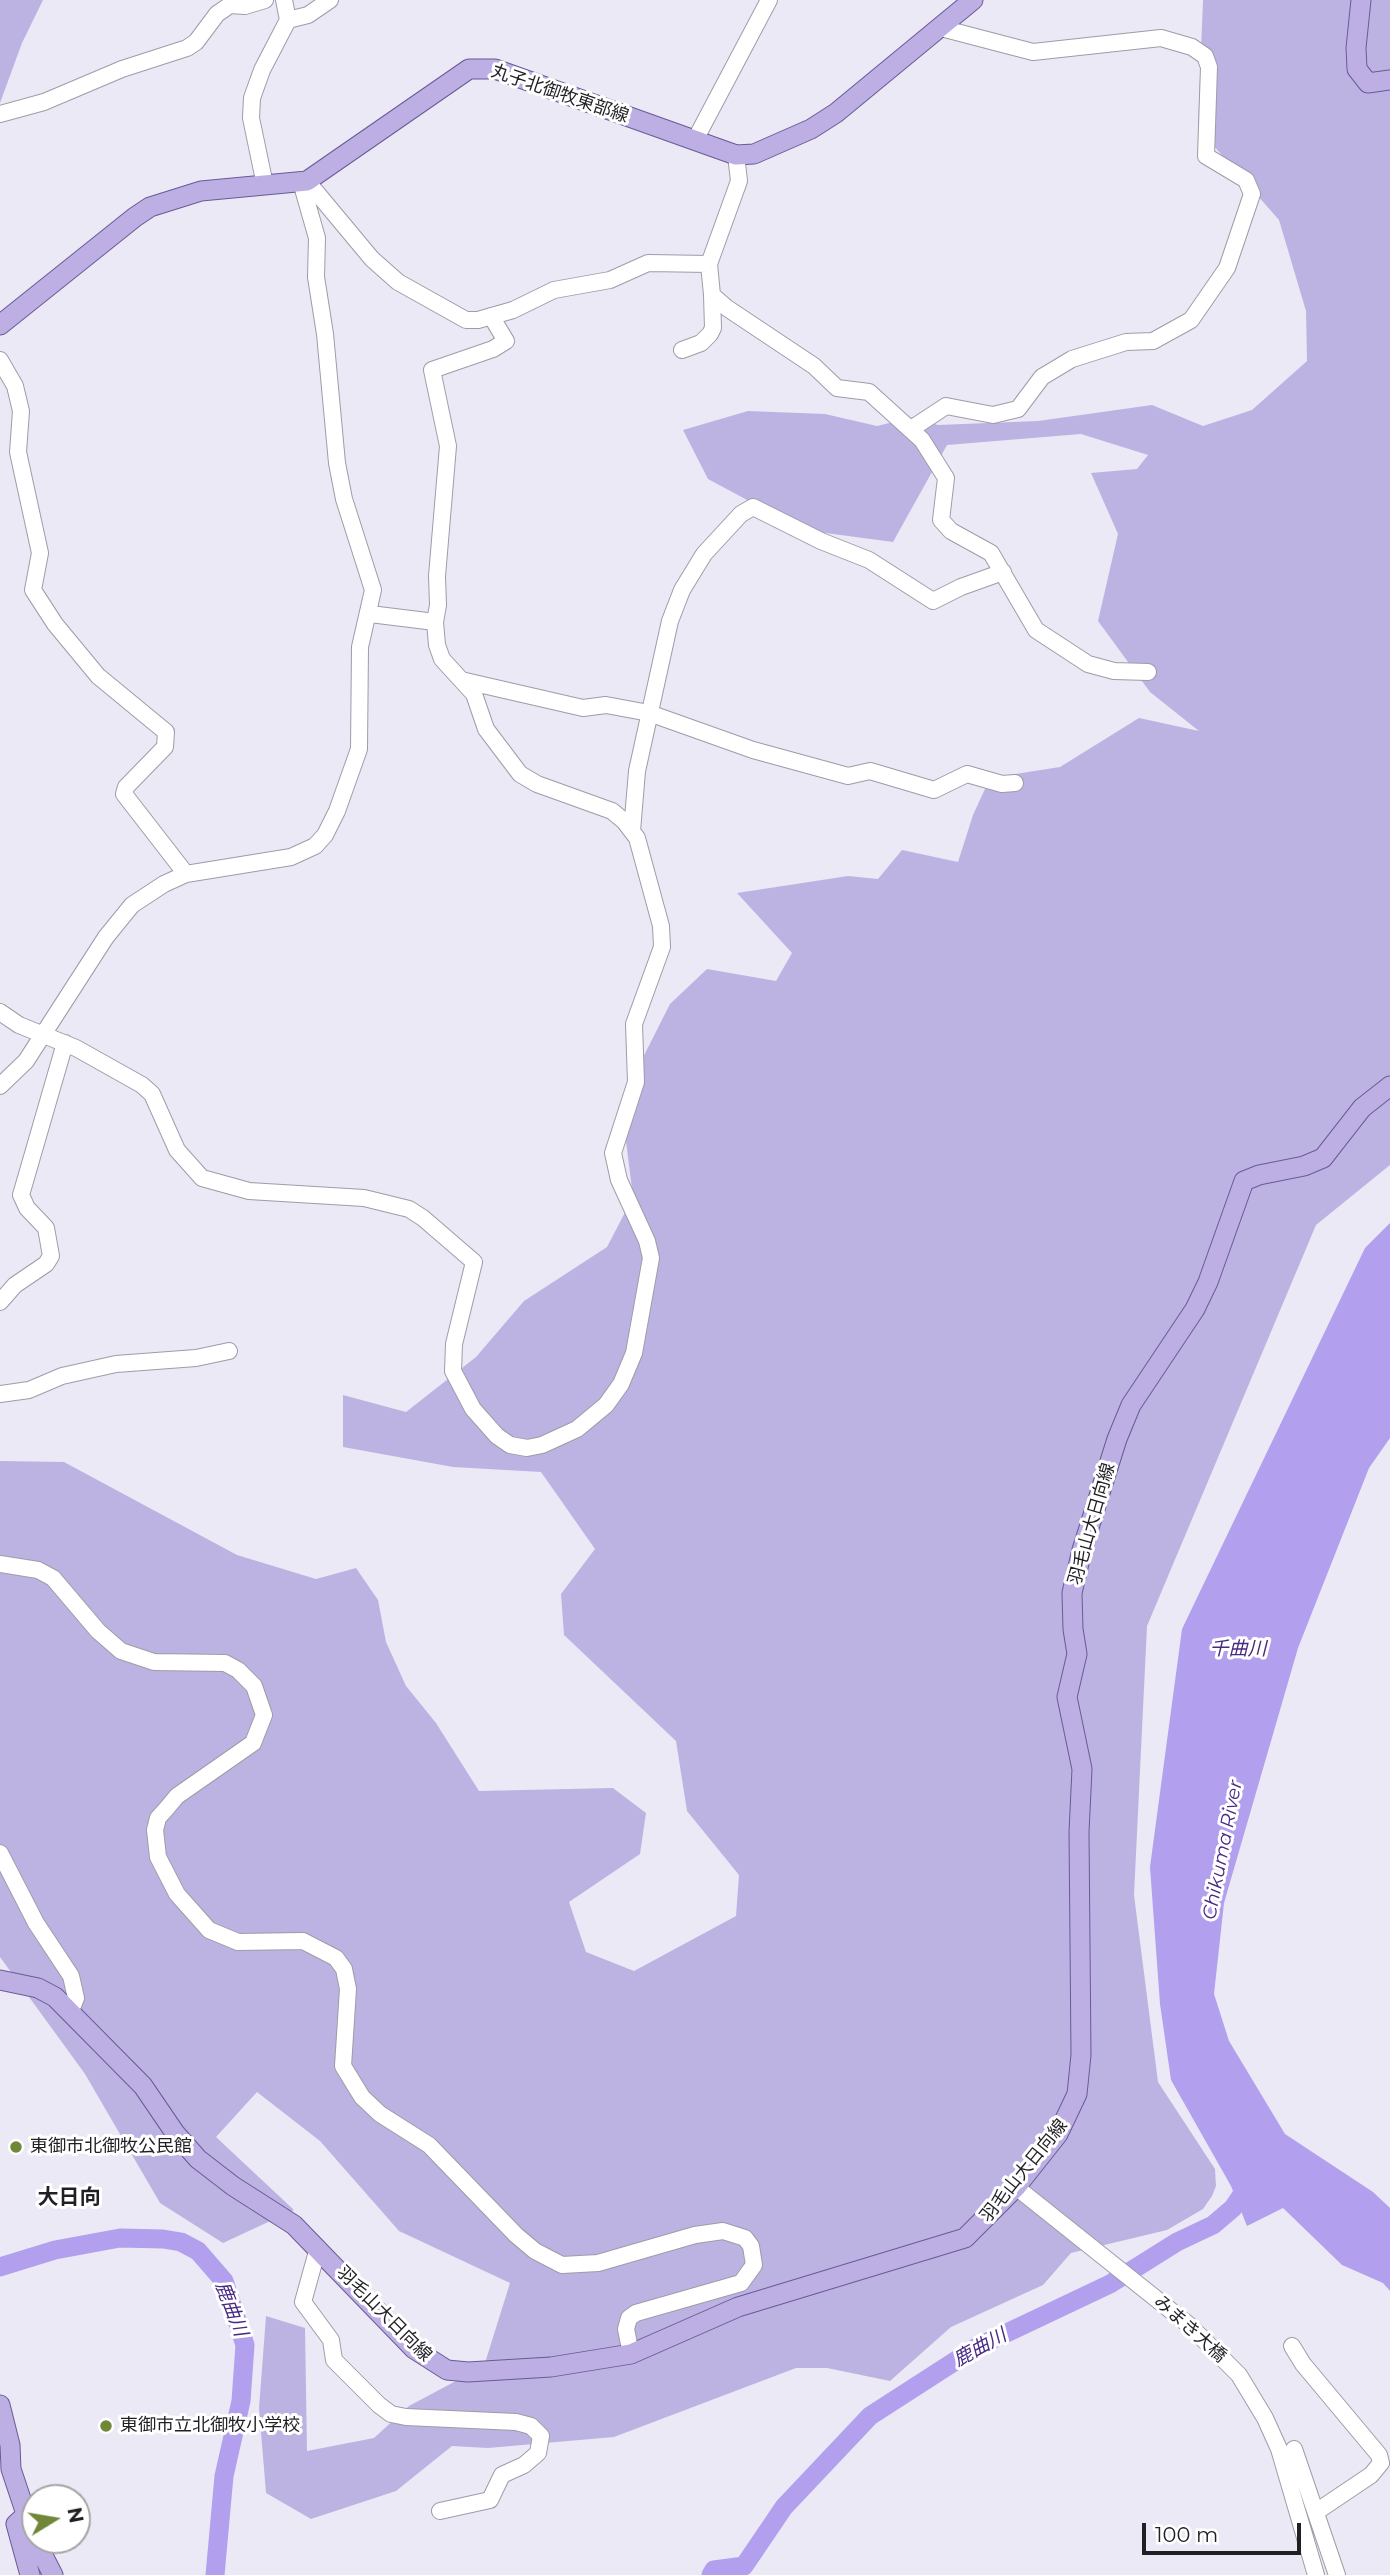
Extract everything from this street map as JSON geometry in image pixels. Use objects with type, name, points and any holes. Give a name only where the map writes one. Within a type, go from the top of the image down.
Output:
[{"type":"main road","points":[[736,155],[754,155],[811,130],[883,78],[973,0]]},
{"type":"main road","points":[[1361,0],[1356,48],[1357,69],[1368,83],[1390,80]]},
{"type":"main road","name":"丸子北御牧東部線","points":[[304,181],[458,74],[479,68],[495,69],[736,155]]},
{"type":"main road","points":[[0,325],[135,216],[150,208],[201,191],[304,181]]},
{"type":"main road","name":"羽毛山大日向線","points":[[0,1980],[38,1988],[71,2011],[143,2086],[175,2133],[198,2159],[233,2186],[294,2225],[414,2349],[447,2370],[468,2372],[551,2367],[631,2354],[737,2307],[965,2238],[1016,2186],[1058,2134],[1071,2112],[1080,2077],[1079,1832],[1082,1769],[1067,1697],[1077,1654],[1072,1593],[1082,1550],[1117,1439],[1137,1396],[1195,1309],[1208,1282],[1244,1181],[1259,1174],[1304,1166],[1323,1158],[1362,1108],[1390,1086]]},
{"type":"main road","points":[[0,2405],[10,2445],[6,2462],[21,2502]]},
{"type":"main road","points":[[21,2520],[16,2524],[21,2542]]},
{"type":"main road","points":[[24,2554],[30,2575]]},
{"type":"main road","points":[[44,2554],[53,2575]]},
{"type":"street","points":[[0,114],[57,98],[122,69],[187,48],[195,42],[216,7],[265,0]]},
{"type":"street","points":[[265,185],[251,118],[252,98],[262,71],[288,20],[284,0]]},
{"type":"street","points":[[288,20],[308,15],[330,0]]},
{"type":"street","points":[[695,139],[769,0]]},
{"type":"street","points":[[911,429],[946,407],[993,415],[1018,409],[1042,377],[1072,359],[1125,342],[1153,341],[1191,320],[1227,268],[1252,194],[1246,180],[1206,156],[1209,67],[1205,56],[1192,47],[1161,38],[1033,52],[942,29]]},
{"type":"street","points":[[682,350],[701,343],[713,328],[709,264],[739,181],[736,155]]},
{"type":"street","points":[[304,181],[372,259],[398,282],[466,320],[491,316],[554,290],[610,280],[648,262],[709,264]]},
{"type":"street","points":[[0,1086],[26,1062],[119,919],[145,894],[186,874],[291,857],[315,846],[324,835],[359,749],[360,647],[370,614],[373,590],[371,576],[344,499],[337,463],[325,334],[316,277],[317,238],[304,181]]},
{"type":"street","points":[[712,295],[814,366],[837,388],[849,392],[869,392],[911,429],[942,467],[946,478],[941,520],[951,531],[992,553],[1030,623],[1072,656],[1103,669],[1148,672]]},
{"type":"street","points":[[0,1012],[19,1025],[65,1043],[142,1085],[152,1094],[177,1150],[202,1178],[249,1191],[364,1198],[410,1209],[423,1218],[474,1262],[452,1356],[453,1371],[463,1394],[485,1425],[510,1445],[527,1448],[557,1440],[594,1417],[621,1384],[631,1365],[651,1258],[647,1241],[619,1180],[613,1153],[636,1082],[634,1024],[662,947],[661,926],[637,838],[632,831],[612,811],[537,784],[520,774],[485,729],[474,694],[442,659],[435,622],[448,446],[432,370],[494,349],[506,341],[491,316]]},
{"type":"street","points":[[0,360],[16,386],[21,411],[18,452],[40,552],[33,590],[55,624],[98,676],[166,732],[164,747],[124,793],[186,874]]},
{"type":"street","points":[[632,831],[637,771],[670,621],[682,590],[704,554],[732,522],[753,507],[821,541],[869,560],[926,599],[941,599],[961,587],[1003,572]]},
{"type":"street","points":[[370,614],[435,622]]},
{"type":"street","points":[[461,680],[583,708],[606,705],[649,713],[752,750],[848,776],[870,771],[934,790],[967,774],[1002,784],[1014,783]]},
{"type":"street","points":[[0,1301],[15,1285],[46,1264],[51,1256],[46,1227],[27,1208],[21,1195],[65,1043]]},
{"type":"street","points":[[0,1394],[29,1390],[62,1376],[116,1364],[196,1358],[229,1352]]},
{"type":"street","points":[[0,1564],[37,1570],[53,1578],[98,1630],[121,1651],[154,1662],[225,1664],[238,1670],[254,1686],[264,1715],[253,1743],[177,1796],[158,1818],[155,1830],[158,1857],[177,1895],[209,1930],[238,1942],[303,1941],[326,1950],[336,1958],[344,1969],[348,1989],[343,2066],[362,2097],[380,2114],[429,2146],[516,2235],[535,2251],[562,2265],[598,2263],[695,2235],[723,2231],[736,2233],[751,2246],[754,2265],[741,2283],[651,2307],[629,2318],[626,2329],[631,2354]]},
{"type":"street","points":[[0,1853],[36,1923],[71,1976],[76,1998],[71,2011]]},
{"type":"street","name":"みまき大橋","points":[[1016,2186],[1189,2325],[1239,2375],[1265,2418],[1279,2449],[1316,2575]]},
{"type":"street","points":[[318,2248],[303,2302],[331,2340],[334,2360],[379,2405],[391,2414],[406,2417],[516,2422],[531,2426],[541,2436],[538,2453],[524,2465],[502,2475],[490,2500],[440,2511]]},
{"type":"street","points":[[1292,2346],[1303,2364],[1379,2455],[1381,2463],[1371,2475],[1316,2512]]},
{"type":"street","points":[[1294,2449],[1336,2575]]},
{"type":"shaded area","points":[[0,0],[43,0],[22,43],[0,103]]},
{"type":"shaded area","points":[[1203,0],[1390,0],[1390,1165],[1316,1225],[1147,1626],[1134,1895],[1158,2082],[1215,2169],[1216,2186],[1203,2209],[1167,2230],[1071,2253],[1043,2285],[951,2327],[890,2381],[827,2368],[796,2368],[614,2437],[488,2448],[452,2446],[396,2491],[311,2519],[266,2493],[259,2408],[266,2316],[305,2328],[307,2451],[374,2438],[409,2406],[484,2366],[510,2283],[399,2231],[320,2141],[257,2092],[216,2137],[294,2210],[223,2243],[160,2203],[85,2074],[0,1957],[0,1461],[64,1462],[237,1555],[316,1579],[356,1568],[378,1600],[386,1642],[406,1686],[436,1723],[479,1791],[613,1788],[646,1813],[640,1854],[569,1902],[586,1952],[634,1971],[736,1916],[739,1875],[687,1811],[676,1741],[564,1635],[561,1594],[595,1549],[541,1472],[453,1467],[343,1447],[343,1395],[406,1412],[476,1357],[524,1301],[607,1247],[633,1197],[621,1101],[670,1004],[707,969],[776,981],[792,953],[737,893],[848,876],[878,879],[902,850],[958,862],[973,815],[990,778],[1060,767],[1139,718],[1199,731],[1150,692],[1098,621],[1118,534],[1091,473],[1137,469],[1148,455],[1081,434],[947,445],[893,542],[803,530],[708,479],[683,430],[748,411],[825,414],[877,426],[914,417],[938,425],[1038,421],[1152,405],[1203,426],[1252,410],[1307,361],[1306,311],[1279,220],[1198,128]]},
{"type":"water","name":"千曲川","points":[[1390,1223],[1390,1438],[1369,1468],[1298,1648],[1224,1903],[1214,1994],[1229,2041],[1285,2134],[1373,2192],[1390,2208],[1390,2291],[1383,2283],[1342,2265],[1283,2208],[1247,2226],[1231,2186],[1171,2080],[1160,2004],[1150,1867],[1182,1629],[1365,1248]]},
{"type":"waterway","name":"鹿曲川","points":[[711,2575],[714,2570],[744,2566],[784,2507],[870,2416],[977,2347],[1110,2284],[1177,2242],[1213,2225],[1233,2208],[1251,2181]]},
{"type":"waterway","name":"鹿曲川","points":[[0,2267],[55,2250],[120,2238],[163,2239],[181,2242],[198,2251],[224,2281],[245,2345],[241,2401],[224,2476],[215,2575]]},
{"type":"place","name":"東御市北御牧公民館","points":[[16,2147]]},
{"type":"place","name":"東御市立北御牧小学校","points":[[106,2426]]},
{"type":"district","name":"大日向","points":[[69,2198]]},
{"type":"water label","name":"Chikuma River","points":[[1223,1850]]}]
